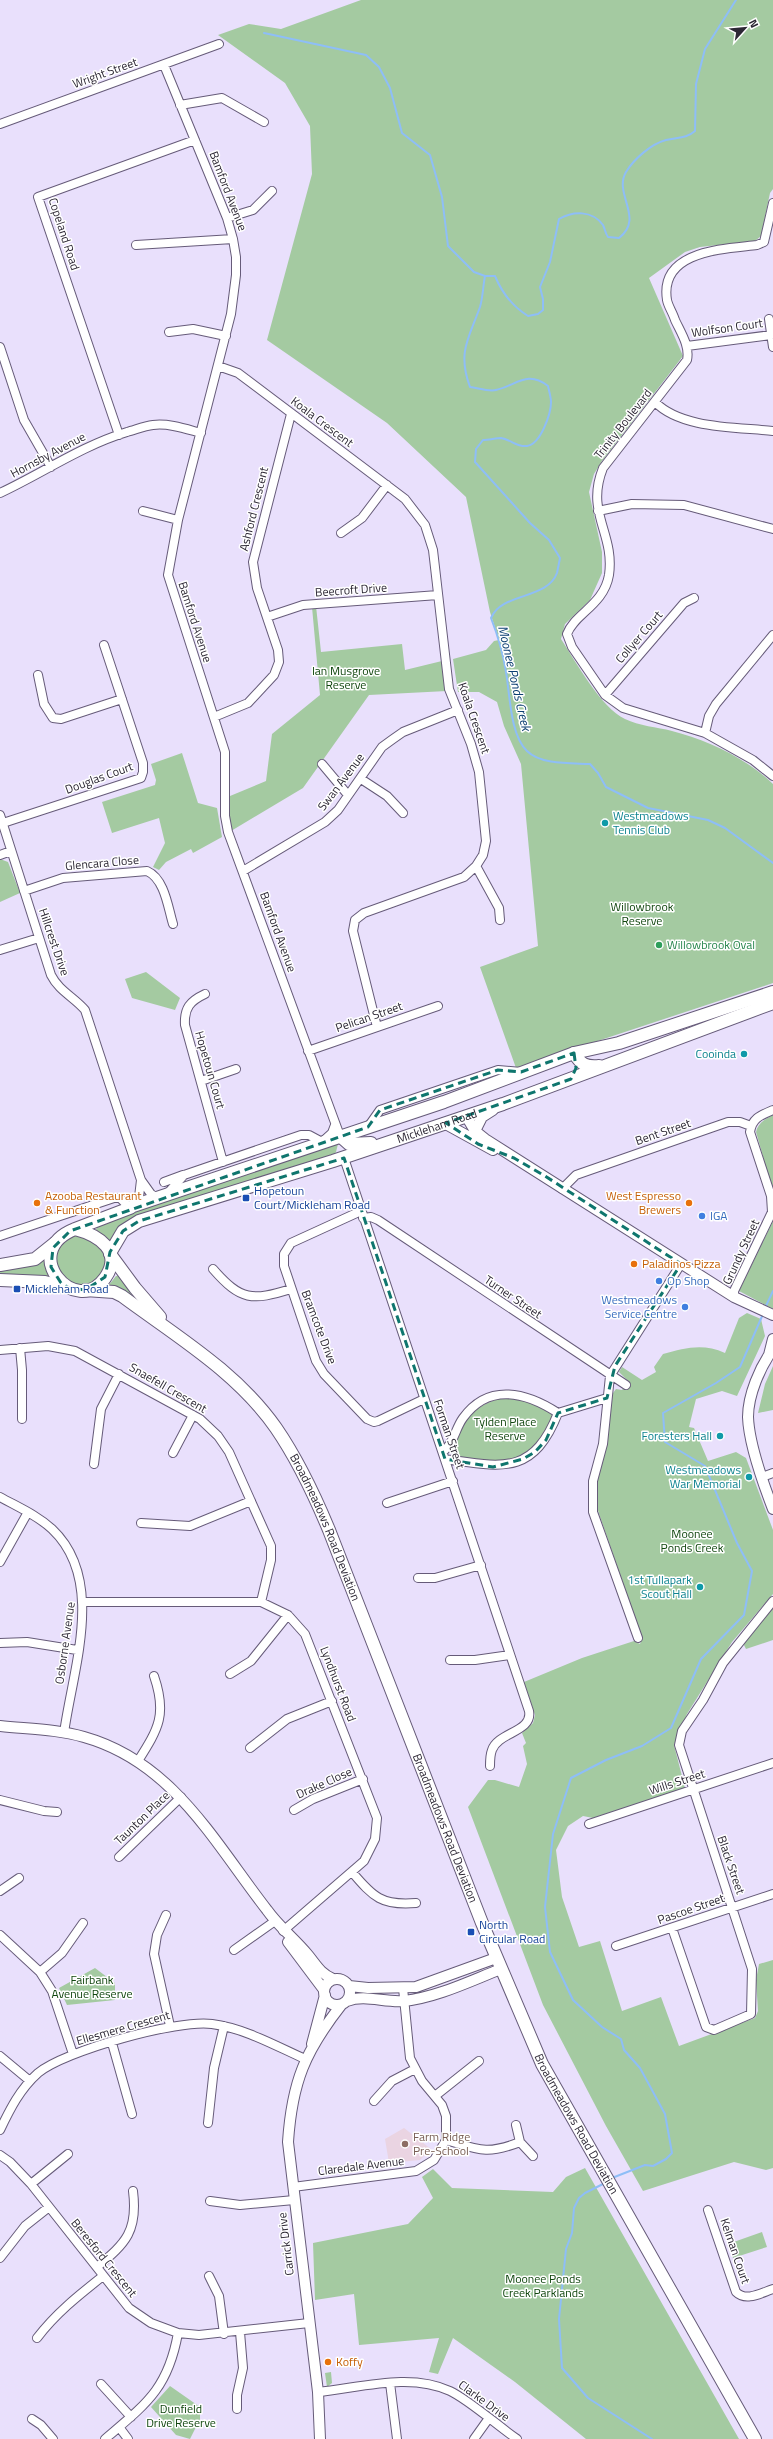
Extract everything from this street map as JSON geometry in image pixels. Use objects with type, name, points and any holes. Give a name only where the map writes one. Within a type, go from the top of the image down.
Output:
[{"type":"main road","name":"Mickleham Road","points":[[75,1229],[162,1196],[322,1142],[338,1130],[368,1127],[456,1097],[574,1053],[619,1043],[773,992]]},
{"type":"main road","name":"Mickleham Road","points":[[110,1253],[123,1231],[139,1221],[339,1159],[503,1104],[773,1004]]},
{"type":"main road","points":[[692,1019],[700,1023],[704,1029]]},
{"type":"main road","points":[[574,1053],[579,1062],[585,1066],[608,1066]]},
{"type":"main road","points":[[571,1079],[576,1068],[574,1053]]},
{"type":"main road","points":[[456,1097],[463,1117]]},
{"type":"main road","points":[[338,1130],[349,1144],[358,1145],[396,1140]]},
{"type":"main road","points":[[338,1130],[342,1146],[339,1159]]},
{"type":"main road","points":[[0,1265],[39,1257],[58,1240],[75,1229],[101,1238],[110,1253],[109,1270],[105,1278],[96,1286],[85,1290],[45,1282],[0,1280]]},
{"type":"main road","points":[[58,1240],[52,1253],[51,1267],[54,1276],[69,1288]]},
{"type":"main road","name":"Broadmeadows Road Deviation","points":[[110,1253],[147,1304],[182,1339]]},
{"type":"main road","name":"Broadmeadows Road Deviation","points":[[85,1290],[114,1292],[122,1296],[222,1370],[249,1396],[275,1427],[302,1470],[331,1537],[499,1964],[542,2064],[755,2439]]},
{"type":"street","name":"Wright Street","points":[[0,124],[218,44]]},
{"type":"street","name":"Bamford Avenue","points":[[164,65],[227,218],[234,239],[236,275],[226,336],[178,520],[168,566],[170,585],[225,752],[225,816],[228,832],[244,871],[308,1051],[338,1130]]},
{"type":"street","points":[[180,105],[222,98],[264,122]]},
{"type":"street","name":"Copeland Road","points":[[119,435],[38,197],[195,140]]},
{"type":"street","points":[[227,218],[253,210],[272,191]]},
{"type":"street","points":[[687,346],[667,300],[667,285],[672,272],[682,262],[710,251],[757,245],[764,242],[773,203]]},
{"type":"street","points":[[136,245],[234,239]]},
{"type":"street","name":"Wolfson Court","points":[[769,320],[770,335],[773,347]]},
{"type":"street","points":[[169,332],[193,329],[226,336]]},
{"type":"street","name":"Wolfson Court","points":[[687,346],[770,335]]},
{"type":"street","name":"Trinity Boulevard","points":[[687,346],[687,360],[603,468],[597,482],[596,496],[598,511],[608,547],[608,576],[594,604],[569,629],[567,638],[605,694],[623,708],[705,733],[753,760],[772,775]]},
{"type":"street","points":[[0,347],[24,420],[51,467]]},
{"type":"street","name":"Koala Crescent","points":[[218,366],[238,373],[290,414],[405,499],[425,525],[433,550],[449,689],[480,772],[486,841],[482,855],[476,866],[464,877],[364,913],[355,920],[353,931],[377,1027]]},
{"type":"street","points":[[655,402],[666,412],[689,421],[773,431]]},
{"type":"street","name":"Ashford Crescent","points":[[214,717],[248,703],[274,675],[278,662],[278,650],[257,588],[254,562],[290,414]]},
{"type":"street","name":"Hornsby Avenue","points":[[0,493],[51,467],[81,449],[119,435],[153,425],[165,425],[201,433]]},
{"type":"street","points":[[342,533],[362,518],[387,485]]},
{"type":"street","points":[[598,511],[632,504],[684,505],[773,529]]},
{"type":"street","points":[[143,511],[178,520]]},
{"type":"street","name":"Beecroft Drive","points":[[267,617],[303,605],[438,595]]},
{"type":"street","name":"Collyer Court","points":[[605,694],[684,603],[694,598]]},
{"type":"street","points":[[705,733],[709,716],[720,698],[773,635]]},
{"type":"street","name":"Douglas Court","points":[[3,824],[140,778],[143,772],[143,763],[104,645]]},
{"type":"street","points":[[38,675],[44,704],[53,718],[61,719],[122,699]]},
{"type":"street","name":"Swan Avenue","points":[[244,871],[325,822],[338,810],[382,747],[403,732],[458,710]]},
{"type":"street","points":[[322,764],[348,795]]},
{"type":"street","points":[[360,779],[387,796],[403,814]]},
{"type":"street","name":"Hillcrest Drive","points":[[0,815],[39,938],[56,984],[78,1002],[89,1019],[141,1180],[151,1194],[162,1196]]},
{"type":"street","points":[[0,855],[12,851]]},
{"type":"street","points":[[476,866],[499,908],[500,920]]},
{"type":"street","name":"Glencara Close","points":[[24,890],[63,878],[148,871],[154,874],[159,881],[173,924]]},
{"type":"street","points":[[0,950],[39,938]]},
{"type":"street","name":"Hopetoun Court","points":[[205,994],[192,999],[184,1016],[185,1025],[224,1162]]},
{"type":"street","name":"Pelican Street","points":[[308,1051],[438,1006]]},
{"type":"street","points":[[201,1081],[236,1069]]},
{"type":"street","name":"Mickleham Road","points":[[368,1127],[380,1110],[498,1070],[521,1072]]},
{"type":"street","points":[[472,1135],[482,1117],[503,1104]]},
{"type":"street","points":[[751,1126],[757,1117],[773,1110]]},
{"type":"street","points":[[463,1117],[472,1135]]},
{"type":"street","name":"Bent Street","points":[[562,1189],[576,1175],[728,1122],[740,1122],[751,1126]]},
{"type":"street","points":[[444,1123],[472,1135],[545,1176],[562,1189],[681,1264],[734,1297],[771,1317]]},
{"type":"street","name":"Grundy Street","points":[[734,1297],[734,1291],[772,1212],[771,1196],[752,1138],[751,1126]]},
{"type":"street","points":[[164,1182],[301,1135],[309,1135],[322,1142]]},
{"type":"street","name":"Forman Street","points":[[339,1159],[368,1230],[529,1711],[530,1719],[524,1726],[508,1734],[495,1744],[492,1750],[490,1766]]},
{"type":"street","points":[[162,1196],[184,1175]]},
{"type":"street","name":"Hillcrest Drive","points":[[132,1207],[139,1197],[141,1180]]},
{"type":"street","points":[[0,1236],[114,1198],[120,1198],[132,1207]]},
{"type":"street","name":"Turner Street","points":[[362,1215],[378,1220],[610,1376],[626,1385]]},
{"type":"street","name":"Bramcote Drive","points":[[362,1215],[297,1239],[287,1248],[283,1260],[291,1289],[320,1368],[367,1419],[378,1422],[424,1399]]},
{"type":"street","points":[[368,1230],[379,1227],[388,1228]]},
{"type":"street","points":[[638,1638],[593,1512],[592,1481],[603,1444],[610,1376],[681,1264]]},
{"type":"street","points":[[213,1270],[229,1287],[241,1295],[257,1296],[291,1289]]},
{"type":"street","points":[[773,1339],[771,1352],[751,1398],[748,1416],[762,1477],[773,1509]]},
{"type":"street","name":"Snaefell Crescent","points":[[0,1350],[48,1346],[66,1349],[85,1355],[193,1415],[211,1429],[225,1445],[268,1539],[271,1554],[261,1602]]},
{"type":"street","points":[[20,1348],[22,1370],[22,1419]]},
{"type":"street","points":[[94,1464],[101,1408],[119,1374]]},
{"type":"street","points":[[558,1413],[527,1396],[514,1394],[494,1396],[472,1408],[464,1416],[444,1456],[493,1466],[523,1459],[535,1452],[546,1440],[558,1413],[607,1398]]},
{"type":"street","points":[[173,1453],[193,1415]]},
{"type":"street","points":[[762,1477],[773,1473]]},
{"type":"street","points":[[387,1503],[453,1481]]},
{"type":"street","name":"Osborne Avenue","points":[[0,1497],[28,1512],[46,1524],[64,1544],[78,1570],[83,1602],[64,1733]]},
{"type":"street","points":[[141,1523],[190,1526],[251,1501]]},
{"type":"street","points":[[0,1562],[28,1512]]},
{"type":"street","points":[[418,1578],[435,1578],[481,1565]]},
{"type":"street","name":"Lyndhurst Road","points":[[83,1602],[234,1600],[261,1602],[288,1615],[305,1634],[363,1779],[374,1810],[376,1829],[375,1839],[368,1854],[352,1872],[283,1931]]},
{"type":"street","name":"Black Street","points":[[672,1928],[693,1984],[705,2024],[714,2030],[749,2016],[753,2010],[752,1969],[680,1752],[680,1740],[682,1731],[703,1700],[723,1663],[773,1602]]},
{"type":"street","points":[[230,1674],[251,1661],[288,1615]]},
{"type":"street","points":[[0,1642],[27,1642],[77,1650]]},
{"type":"street","points":[[450,1660],[475,1660],[510,1655]]},
{"type":"street","points":[[138,1761],[155,1733],[160,1719],[160,1699],[154,1676]]},
{"type":"street","points":[[250,1748],[287,1719],[332,1701]]},
{"type":"street","points":[[0,1726],[64,1733],[98,1741],[138,1761],[159,1775],[181,1797],[275,1921],[283,1931],[308,1955],[318,1971],[333,1979],[343,1980],[349,1986],[350,1994],[344,2003]]},
{"type":"street","name":"Wills Street","points":[[589,1824],[773,1763]]},
{"type":"street","name":"Drake Close","points":[[294,1810],[313,1799],[363,1779]]},
{"type":"street","name":"Taunton Place","points":[[119,1857],[181,1797]]},
{"type":"street","points":[[0,1800],[44,1811],[57,1812]]},
{"type":"street","points":[[352,1872],[370,1892],[380,1900],[399,1904],[416,1902]]},
{"type":"street","points":[[0,1891],[19,1878]]},
{"type":"street","name":"Pascoe Street","points":[[616,1946],[773,1894]]},
{"type":"street","points":[[166,1915],[157,1935],[154,1954],[156,1972],[170,2026]]},
{"type":"street","points":[[234,1950],[275,1921]]},
{"type":"street","points":[[40,1972],[62,1953],[83,1923]]},
{"type":"street","points":[[283,1931],[298,1956],[325,1992],[330,2003],[344,2003],[362,1997],[404,2001],[425,1997],[453,1988],[499,1964]]},
{"type":"street","points":[[0,1935],[40,1972],[59,2006],[73,2054]]},
{"type":"street","points":[[349,1986],[368,1988],[416,1987],[447,1976],[499,1964]]},
{"type":"street","points":[[447,1976],[453,1988]]},
{"type":"street","points":[[325,1992],[328,1983],[333,1979]]},
{"type":"street","points":[[403,1988],[407,2038],[415,2069],[435,2096],[446,2116],[446,2140],[484,2151],[500,2150],[520,2142]]},
{"type":"street","name":"Carrick Drive","points":[[311,2048],[325,1992]]},
{"type":"street","name":"Carrick Drive","points":[[320,2439],[318,2392],[288,2142],[290,2108],[306,2059],[311,2048],[344,2003]]},
{"type":"street","points":[[319,2012],[332,2019]]},
{"type":"street","name":"Ellesmere Crescent","points":[[0,2130],[14,2101],[30,2081],[52,2063],[73,2054],[170,2026],[196,2023],[224,2026],[306,2059]]},
{"type":"street","points":[[208,2123],[214,2068],[224,2026]]},
{"type":"street","points":[[112,2043],[132,2114]]},
{"type":"street","points":[[0,2056],[30,2081]]},
{"type":"street","points":[[435,2096],[479,2061]]},
{"type":"street","points":[[374,2101],[392,2081],[415,2069]]},
{"type":"street","points":[[516,2125],[520,2142],[533,2156]]},
{"type":"street","name":"Claredale Avenue","points":[[293,2187],[416,2171],[434,2160],[446,2140]]},
{"type":"street","points":[[31,2184],[68,2154]]},
{"type":"street","name":"Beresford Crescent","points":[[0,2155],[10,2162],[31,2184],[129,2308],[151,2323],[178,2333],[199,2335],[224,2334],[309,2323]]},
{"type":"street","points":[[97,2267],[124,2242],[130,2232],[134,2222],[133,2191]]},
{"type":"street","points":[[210,2201],[240,2205],[294,2200]]},
{"type":"street","points":[[0,2258],[25,2226],[49,2207]]},
{"type":"street","name":"Kelman Court","points":[[708,2210],[736,2292],[744,2297],[751,2297],[773,2289]]},
{"type":"street","points":[[37,2338],[52,2319],[67,2304],[104,2276]]},
{"type":"street","points":[[209,2276],[218,2296],[224,2334]]},
{"type":"street","points":[[236,2409],[237,2395],[243,2368],[240,2332]]},
{"type":"street","points":[[105,2439],[131,2417],[159,2388],[174,2355],[178,2333]]},
{"type":"street","name":"Clarke Drive","points":[[318,2392],[390,2383],[412,2382],[431,2384],[451,2391],[517,2439]]},
{"type":"street","points":[[390,2383],[397,2439]]},
{"type":"street","points":[[101,2384],[131,2417]]},
{"type":"street","points":[[474,2439],[488,2418]]},
{"type":"street","points":[[32,2419],[41,2425],[54,2439]]},
{"type":"street","points":[[119,2427],[128,2439]]},
{"type":"highlighted area","points":[[574,1053],[576,1068],[571,1079],[446,1123],[478,1144],[514,1158],[545,1176],[681,1264],[615,1366],[607,1398],[558,1413],[546,1440],[535,1452],[523,1459],[493,1467],[445,1459],[344,1158],[139,1221],[123,1231],[110,1252],[105,1277],[85,1290],[69,1288],[61,1283],[51,1267],[53,1248],[70,1231],[368,1127],[380,1110],[498,1070],[521,1072]]},
{"type":"shaded area","name":"Farm Ridge Pre-School","points":[[404,2128],[431,2149],[420,2160],[389,2163],[385,2139]]},
{"type":"green space","name":"Willowbrook Reserve","points":[[361,0],[773,0],[773,189],[770,193],[761,236],[755,241],[700,247],[685,252],[649,278],[683,356],[602,461],[594,474],[589,492],[602,552],[602,573],[590,600],[565,624],[561,639],[598,695],[616,713],[625,719],[636,723],[686,735],[713,745],[751,766],[773,784],[773,983],[516,1068],[480,967],[538,946],[521,764],[504,726],[497,702],[479,692],[458,692],[453,659],[486,650],[494,641],[499,640],[490,612],[466,497],[387,423],[267,340],[312,174],[310,126],[285,83],[218,35],[249,24],[281,29]]},
{"type":"green space","name":"Ian Musgrove Reserve","points":[[316,606],[321,652],[402,644],[405,670],[442,661],[447,691],[369,695],[303,788],[231,831],[229,816],[230,796],[266,781],[272,734],[320,695],[312,607]]},
{"type":"green space","points":[[182,753],[198,803],[217,808],[222,837],[193,853],[191,849],[166,862],[159,870],[153,867],[165,843],[159,818],[112,833],[102,802],[155,785],[156,780],[151,764]]},
{"type":"green space","points":[[0,859],[8,862],[20,893],[0,902]]},
{"type":"green space","points":[[146,972],[180,998],[175,1010],[132,998],[125,979]]},
{"type":"green space","points":[[773,1115],[773,1192],[756,1132],[760,1124]]},
{"type":"green space","points":[[338,1144],[336,1152],[333,1156],[149,1214],[110,1243],[96,1230],[97,1227],[161,1202]]},
{"type":"green space","points":[[773,1221],[773,1309],[739,1291]]},
{"type":"green space","points":[[81,1235],[95,1239],[102,1246],[106,1260],[102,1274],[95,1281],[81,1285],[67,1281],[60,1274],[56,1260],[60,1246],[67,1239]]},
{"type":"green space","points":[[46,1257],[51,1278],[0,1276],[0,1269]]},
{"type":"green space","points":[[116,1276],[120,1276],[143,1305],[108,1286]]},
{"type":"green space","name":"Moonee Ponds Creek","points":[[747,1313],[761,1319],[765,1336],[737,1396],[722,1391],[696,1399],[689,1427],[694,1428],[708,1461],[736,1452],[746,1458],[773,1530],[773,1594],[732,1642],[687,1714],[674,1745],[685,1788],[593,1818],[583,1816],[568,1826],[556,1850],[562,1897],[579,1947],[600,1941],[622,2011],[661,1997],[679,2046],[755,2018],[758,2011],[756,1980],[759,1964],[773,1960],[773,2168],[766,2170],[734,2162],[643,2191],[606,2126],[543,2005],[468,1807],[488,1780],[495,1780],[519,1787],[527,1764],[523,1746],[526,1743],[522,1733],[533,1723],[535,1715],[524,1682],[582,1658],[634,1641],[640,1644],[642,1638],[597,1508],[597,1470],[606,1448],[610,1397],[616,1389],[622,1390],[628,1381],[619,1372],[622,1367],[642,1380],[656,1372],[654,1367],[663,1354],[686,1348],[702,1347],[725,1353],[739,1318]]},
{"type":"green space","points":[[773,1366],[773,1410],[758,1413],[765,1384]]},
{"type":"green space","name":"Tylden Place Reserve","points":[[503,1397],[537,1402],[554,1415],[544,1438],[535,1448],[525,1454],[502,1462],[478,1461],[454,1455],[452,1452],[458,1431],[468,1416],[483,1405]]},
{"type":"green space","points":[[773,1608],[773,1640],[746,1649],[743,1643]]},
{"type":"green space","name":"Fairbank Avenue Reserve","points":[[95,1968],[115,1983],[115,2000],[67,2005],[59,1988]]},
{"type":"green space","name":"Moonee Ponds Creek Parklands","points":[[585,2168],[739,2439],[586,2439],[515,2382],[453,2338],[438,2374],[429,2372],[439,2338],[359,2345],[354,2294],[315,2300],[313,2243],[408,2224],[433,2198],[422,2177],[433,2169],[452,2188],[553,2192],[566,2177]]},
{"type":"green space","points":[[762,2232],[767,2247],[733,2258],[728,2244]]},
{"type":"green space","points":[[331,2372],[332,2383],[327,2387],[325,2373]]},
{"type":"green space","name":"Dunfield Drive Reserve","points":[[170,2386],[200,2407],[200,2419],[190,2439],[176,2435],[151,2407]]},
{"type":"waterway","name":"Moonee Ponds Creek","points":[[736,0],[705,49],[696,84],[695,131],[685,137],[666,140],[649,148],[638,157],[626,172],[623,180],[623,189],[629,214],[629,222],[626,230],[619,238],[608,237],[599,220],[588,214],[570,214],[559,219],[550,262],[540,287],[543,299],[543,310],[538,314],[528,316],[522,312],[508,299],[495,276],[485,276],[480,307],[466,346],[465,364],[466,375],[470,387],[493,390],[503,388],[522,380],[534,379],[541,381],[548,386],[551,398],[551,407],[547,420],[541,434],[532,444],[523,446],[499,438],[483,440],[476,449],[475,462],[530,523],[549,540],[560,558],[557,573],[552,582],[544,588],[514,599],[505,604],[497,610],[491,618],[503,658],[514,725],[521,744],[533,756],[540,759],[565,763],[590,764],[598,773],[606,787],[648,808],[708,820],[725,828],[773,863]]},
{"type":"waterway","points":[[264,33],[366,55],[379,67],[390,88],[402,133],[430,155],[442,197],[448,246],[474,272],[485,276]]},
{"type":"waterway","name":"Moonee Ponds Creek","points":[[765,1308],[773,1291]]},
{"type":"waterway","name":"Moonee Ponds Creek","points":[[612,2178],[645,2165],[653,2166],[666,2159],[672,2153],[665,2114],[640,2068],[624,2050],[621,2039],[602,2027],[573,2000],[550,1952],[545,1907],[553,1834],[571,1778],[606,1760],[642,1746],[671,1728],[701,1659],[744,1615],[752,1571],[737,1543],[705,1466],[665,1442],[663,1413],[716,1383],[740,1367],[763,1314]]},
{"type":"waterway","name":"Moonee Ponds Creek","points":[[605,2183],[585,2193],[579,2198],[574,2208],[572,2233],[566,2249],[559,2319],[562,2368],[588,2398],[652,2439]]},
{"type":"place","name":"Westmeadows Tennis Club","points":[[605,823]]},
{"type":"place","name":"Willowbrook Oval","points":[[659,945]]},
{"type":"place","name":"Cooinda","points":[[744,1054]]},
{"type":"place","name":"Hopetoun Court/Mickleham Road","points":[[246,1198]]},
{"type":"place","name":"Azooba Restaurant & Function","points":[[37,1203]]},
{"type":"place","name":"West Espresso Brewers","points":[[689,1203]]},
{"type":"place","name":"IGA","points":[[702,1216]]},
{"type":"place","name":"Paladinos Pizza","points":[[634,1264]]},
{"type":"place","name":"Op Shop","points":[[659,1281]]},
{"type":"place","name":"Mickleham Road","points":[[17,1289]]},
{"type":"place","name":"Westmeadows Service Centre","points":[[685,1307]]},
{"type":"place","name":"Foresters Hall","points":[[720,1436]]},
{"type":"place","name":"Westmeadows War Memorial","points":[[749,1477]]},
{"type":"place","name":"1st Tullapark Scout Hall","points":[[700,1587]]},
{"type":"place","name":"North Circular Road","points":[[471,1932]]},
{"type":"place","name":"Farm Ridge Pre-School","points":[[405,2144]]},
{"type":"place","name":"Koffy","points":[[328,2362]]}]
